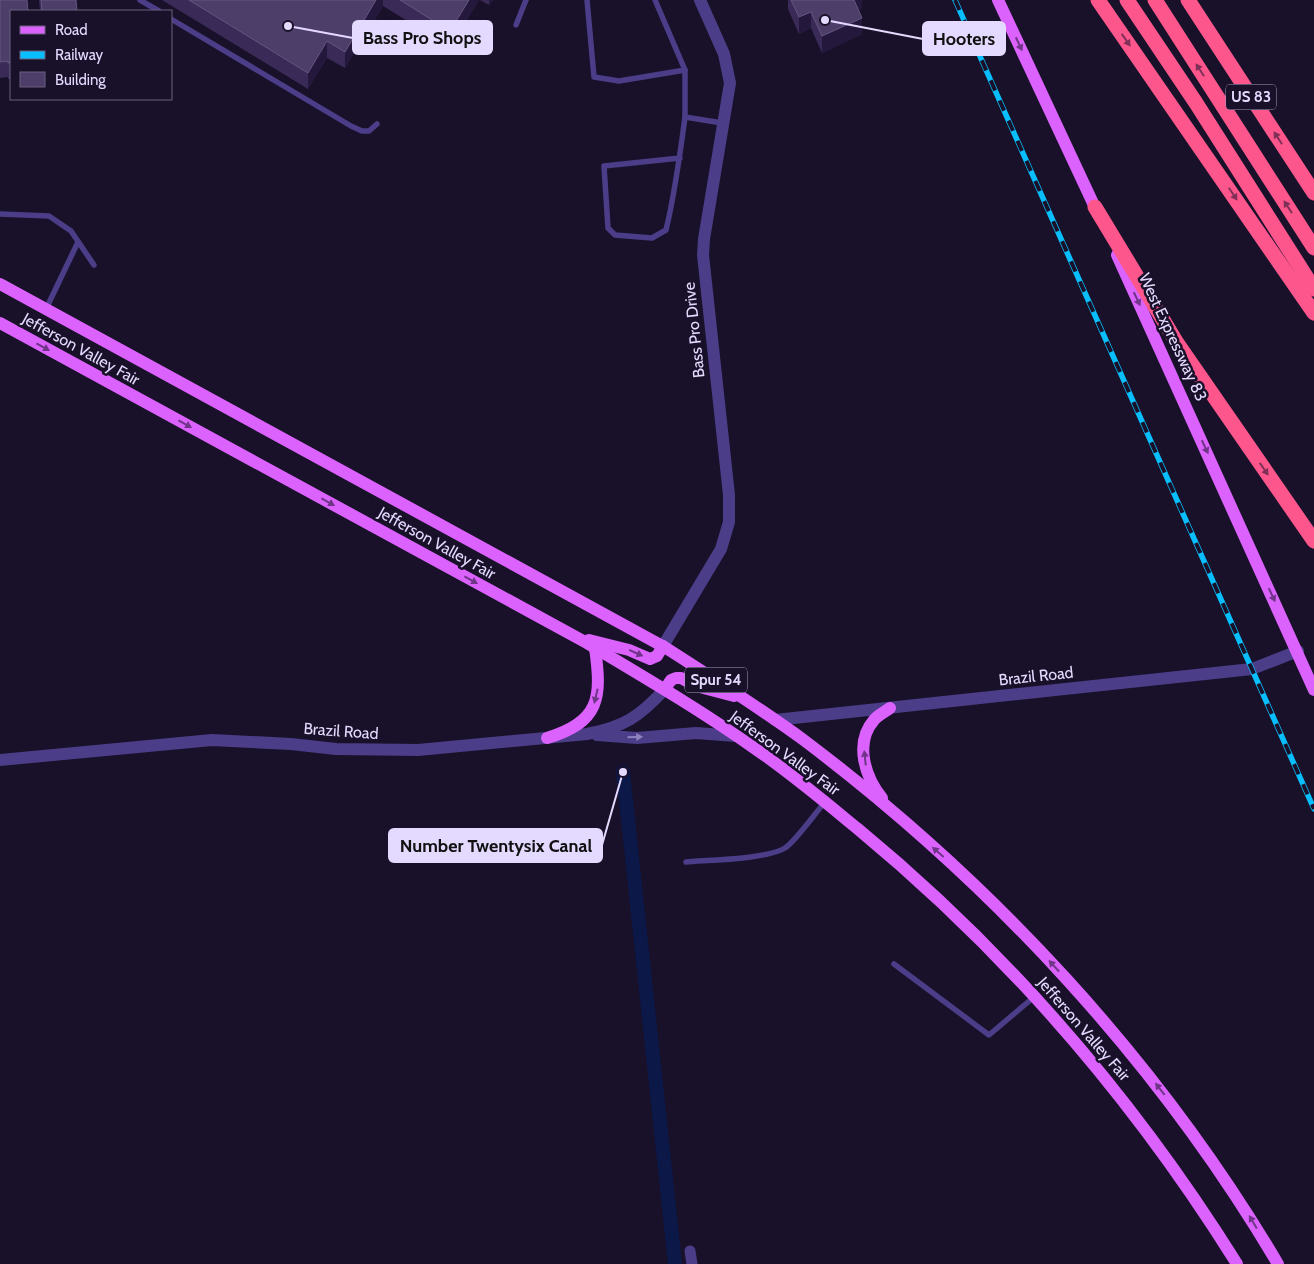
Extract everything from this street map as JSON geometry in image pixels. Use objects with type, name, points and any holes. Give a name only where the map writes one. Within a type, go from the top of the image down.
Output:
[{"type":"highway","points":[[1098,0],[1314,313]]},
{"type":"highway","name":"US 83","points":[[1127,0],[1212,127],[1314,289]]},
{"type":"highway","points":[[1155,0],[1314,248]]},
{"type":"highway","name":"US 83","points":[[1188,0],[1314,193]]},
{"type":"highway","points":[[1095,207],[1176,343],[1314,541]]},
{"type":"main road","name":"West Expressway 83","points":[[998,0],[1095,207],[1298,651],[1314,690]]},
{"type":"main road","name":"Spur 54","points":[[0,284],[663,646],[805,741],[896,815],[959,870],[1019,929],[1131,1053],[1186,1123],[1251,1217],[1278,1264]]},
{"type":"main road","name":"Jefferson Valley Fair","points":[[0,323],[595,648],[665,689],[757,750],[825,802],[905,868],[967,926],[1036,996],[1102,1074],[1150,1135],[1211,1223],[1236,1264]]},
{"type":"main road","points":[[572,636],[629,650],[650,659],[657,656],[663,646]]},
{"type":"main road","points":[[547,738],[577,727],[592,709],[598,684],[595,648]]},
{"type":"main road","points":[[665,689],[671,680],[681,678],[696,686],[750,703]]},
{"type":"main road","points":[[890,708],[874,719],[867,731],[864,746],[864,762],[876,790],[896,815]]},
{"type":"street","name":"Bass Pro Drive","points":[[663,646],[721,549],[729,522],[729,495],[703,255],[722,123],[730,83],[724,54],[700,0]]},
{"type":"street","name":"Brazil Road","points":[[775,720],[1252,669],[1298,651]]},
{"type":"street","name":"Brazil Road","points":[[0,760],[212,740],[378,751],[418,750],[587,734],[604,731],[638,716],[665,689]]},
{"type":"street","points":[[587,734],[637,738],[696,733],[736,736]]},
{"type":"street","points":[[690,1251],[692,1264]]},
{"type":"lane","points":[[140,0],[157,10]]},
{"type":"lane","points":[[516,25],[526,0]]},
{"type":"lane","points":[[586,0],[594,77],[618,81],[685,70]]},
{"type":"lane","points":[[655,0],[685,70],[685,117],[680,158],[673,202],[666,230],[652,238],[615,235],[608,228],[604,166],[680,158]]},
{"type":"lane","points":[[172,19],[351,126],[362,131],[369,131],[377,124]]},
{"type":"lane","points":[[685,117],[722,123]]},
{"type":"lane","points":[[0,214],[49,216],[70,231],[94,265]]},
{"type":"lane","points":[[46,309],[78,242]]},
{"type":"lane","points":[[686,862],[763,855],[776,852],[786,847],[825,802]]},
{"type":"lane","points":[[894,964],[989,1035],[1036,996]]},
{"type":"building","points":[[0,0],[27,0],[28,10],[10,10],[10,62],[0,62]]},
{"type":"building","points":[[41,0],[76,0],[77,10],[42,10]]},
{"type":"building","points":[[189,0],[376,0],[345,52],[327,41],[308,73]]},
{"type":"building","points":[[400,0],[469,0],[450,31]]},
{"type":"building","points":[[791,0],[854,0],[862,18],[822,36],[811,12],[799,17]]},
{"type":"waterway","points":[[623,772],[675,1264]]},
{"type":"railway","points":[[955,0],[1314,809]]},
{"type":"place","name":"Hooters","points":[[825,20]]},
{"type":"place","name":"Bass Pro Shops","points":[[288,26]]},
{"type":"place","name":"Number Twentysix Canal","points":[[623,772]]}]
